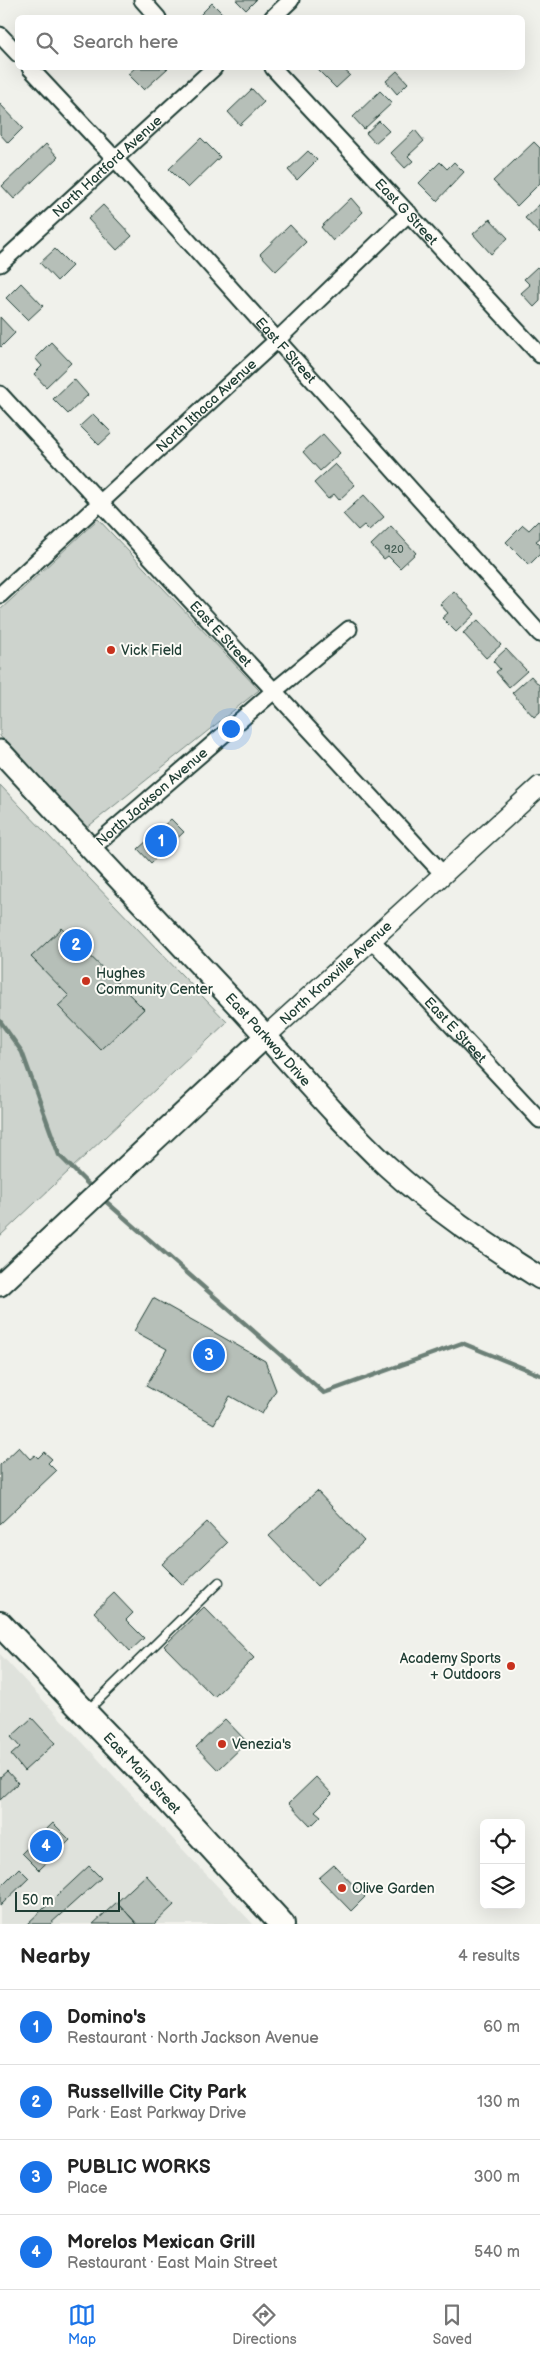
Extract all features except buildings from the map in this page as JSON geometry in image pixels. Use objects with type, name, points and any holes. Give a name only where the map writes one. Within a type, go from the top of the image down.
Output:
[{"type":"main road","name":"East Parkway Drive","points":[[0,751],[266,1036],[346,1126],[388,1166],[445,1214],[492,1248],[540,1278]]},
{"type":"main road","name":"North Knoxville Avenue","points":[[0,1285],[266,1036]]},
{"type":"main road","name":"East Main Street","points":[[0,1624],[86,1713],[282,1924]]},
{"type":"street","points":[[142,0],[155,15]]},
{"type":"street","points":[[275,15],[290,0]]},
{"type":"street","points":[[0,35],[15,51]]},
{"type":"street","name":"East F Street","points":[[32,70],[116,160],[540,634]]},
{"type":"street","name":"North Hartford Avenue","points":[[0,264],[116,160],[208,70]]},
{"type":"street","name":"East G Street","points":[[275,70],[538,348]]},
{"type":"street","name":"North Ithaca Avenue","points":[[0,595],[276,341],[409,213]]},
{"type":"street","name":"East E Street","points":[[0,394],[442,874]]},
{"type":"street","name":"North Jackson Avenue","points":[[91,850],[274,690],[349,629]]},
{"type":"street","name":"North Knoxville Avenue","points":[[266,1036],[540,786]]},
{"type":"street","name":"East E Street","points":[[371,939],[540,1120]]},
{"type":"lane","points":[[86,1713],[219,1582]]},
{"type":"shaded area","name":"Vick Field","points":[[98,519],[259,690],[85,829],[0,736],[0,610]]},
{"type":"shaded area","points":[[0,785],[227,1022],[0,1236]]},
{"type":"shaded area","points":[[0,1654],[155,1820],[253,1924],[0,1924]]},
{"type":"waterway","points":[[0,1021],[22,1052],[59,1155],[93,1189]]},
{"type":"waterway","points":[[102,1198],[324,1393],[462,1343],[540,1375]]},
{"type":"place","name":"Vick Field","points":[[111,650]]},
{"type":"place","name":"Domino's","points":[[161,841]]},
{"type":"place","name":"Russellville City Park","points":[[76,945]]},
{"type":"place","name":"Hughes Community Center","points":[[86,981]]},
{"type":"place","name":"PUBLIC WORKS","points":[[209,1355]]},
{"type":"place","name":"Academy Sports + Outdoors","points":[[511,1666]]},
{"type":"place","name":"Venezia's","points":[[222,1744]]},
{"type":"place","name":"Morelos Mexican Grill","points":[[46,1846]]},
{"type":"place","name":"Olive Garden","points":[[342,1888]]}]
